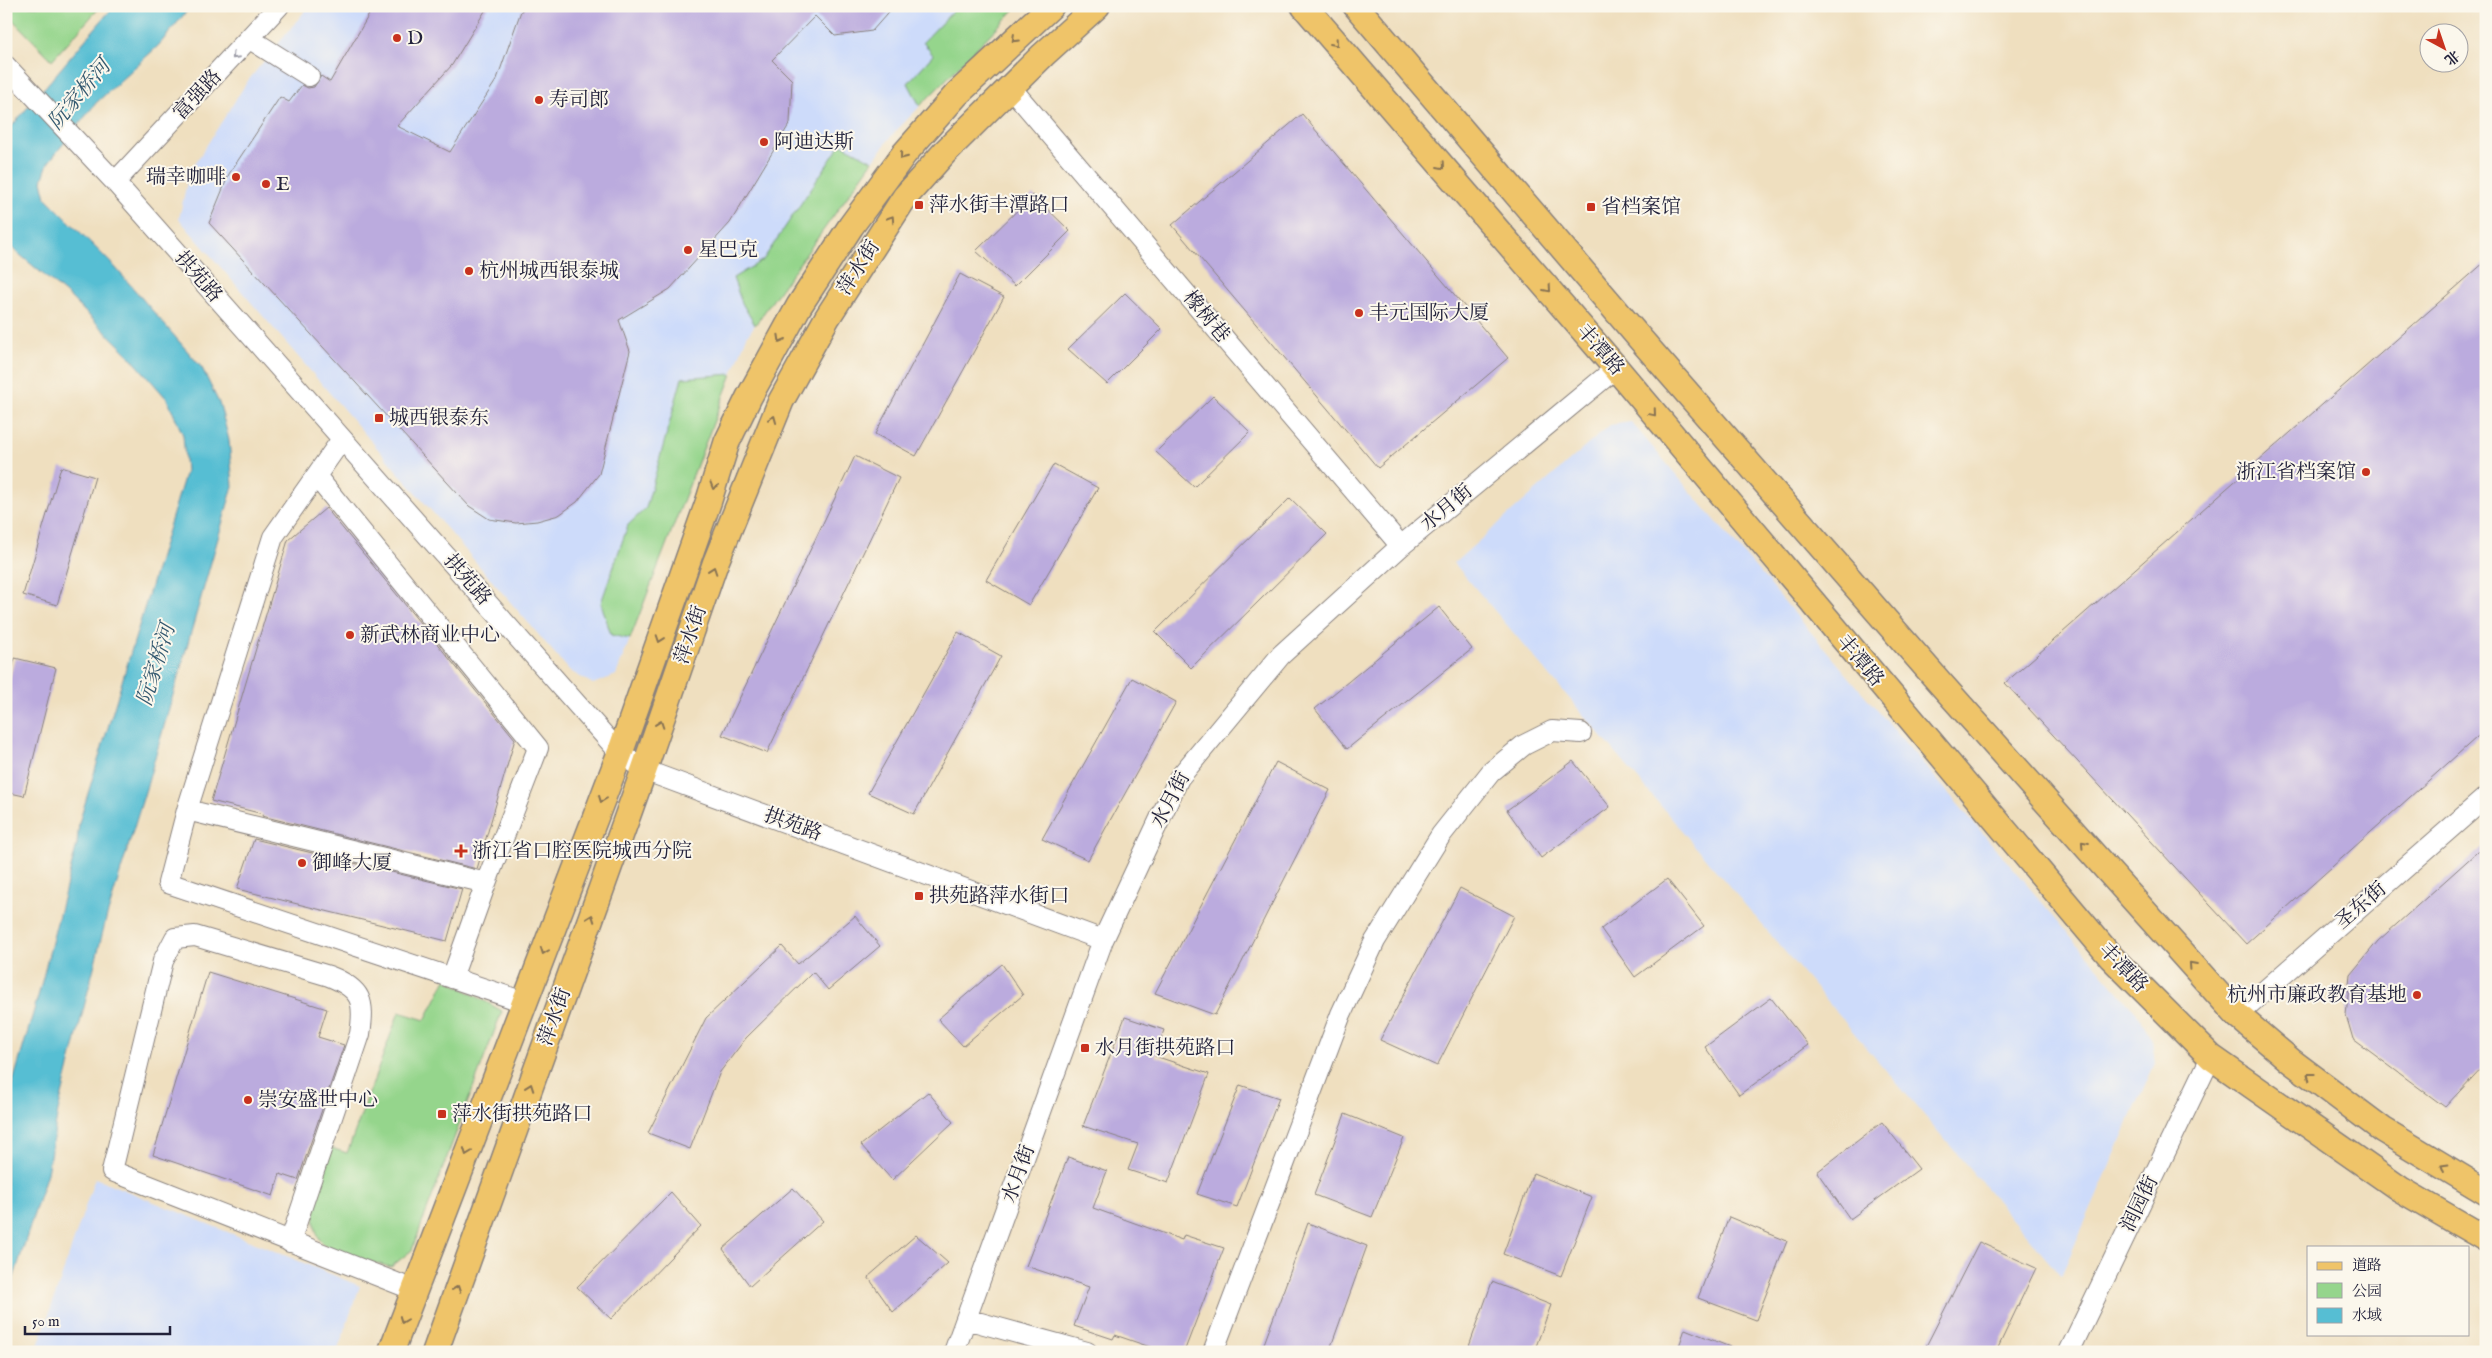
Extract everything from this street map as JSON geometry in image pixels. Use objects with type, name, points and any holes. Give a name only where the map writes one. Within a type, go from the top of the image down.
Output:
[{"type":"main road","name":"萍水街","points":[[391,1352],[620,754],[710,500],[727,442],[749,397],[799,306],[851,226],[904,154],[957,94],[1051,6]]},
{"type":"main road","name":"萍水街","points":[[435,1352],[644,770],[715,564],[781,401],[827,318],[905,197],[945,152],[1012,88],[1043,55],[1097,6]]},
{"type":"main road","name":"丰潭路","points":[[1304,6],[1616,368],[2111,957],[2211,1057],[2400,1189],[2486,1239]]},
{"type":"main road","name":"丰潭路","points":[[1356,6],[1642,341],[1928,669],[2237,1016],[2291,1061],[2383,1130],[2486,1192]]},
{"type":"street","name":"富强路","points":[[115,182],[279,6]]},
{"type":"street","points":[[250,39],[309,76]]},
{"type":"street","name":"拱苑路","points":[[6,66],[33,92],[115,182],[620,754],[644,770],[1103,940]]},
{"type":"street","name":"橡树巷","points":[[1012,88],[1401,546]]},
{"type":"street","name":"水月街","points":[[954,1352],[1103,940],[1179,778],[1281,655],[1401,546],[1616,368]]},
{"type":"street","points":[[342,439],[273,537],[187,810],[168,883],[524,1002]]},
{"type":"street","points":[[316,476],[538,748],[452,978]]},
{"type":"street","points":[[1213,1352],[1341,1014],[1375,941],[1441,835],[1491,772],[1524,744],[1552,731],[1581,733]]},
{"type":"street","name":"圣东街","points":[[2237,1016],[2486,797]]},
{"type":"street","points":[[187,810],[486,883]]},
{"type":"street","points":[[290,1242],[360,1034],[363,1012],[358,994],[347,983],[303,968],[195,936],[176,938],[163,961],[112,1171],[290,1242],[414,1290]]},
{"type":"street","name":"润园街","points":[[2069,1352],[2211,1057]]},
{"type":"street","points":[[966,1318],[1087,1352]]},
{"type":"shaded area","points":[[309,6],[1018,6],[892,135],[747,336],[616,675],[593,684],[570,671],[179,219],[189,173],[247,82]]},
{"type":"shaded area","points":[[1631,422],[2140,1017],[2152,1040],[2155,1063],[2061,1276],[1454,563],[1610,425]]},
{"type":"shaded area","points":[[95,1178],[360,1286],[337,1352],[36,1352]]},
{"type":"green space","points":[[6,6],[101,6],[52,60],[6,13]]},
{"type":"green space","points":[[958,6],[1018,6],[920,106],[908,83],[933,55],[923,42]]},
{"type":"green space","points":[[841,144],[873,161],[755,325],[742,303],[733,278],[763,260]]},
{"type":"green space","points":[[732,374],[630,639],[611,635],[601,603],[628,525],[646,508],[682,378]]},
{"type":"green space","points":[[446,979],[502,1011],[412,1250],[391,1267],[339,1253],[322,1242],[316,1231],[314,1218],[319,1188],[331,1148],[347,1153],[399,1012],[425,1020]]},
{"type":"water","name":"阮家桥河","points":[[114,6],[191,6],[159,45],[96,103],[48,163],[42,181],[46,198],[114,266],[202,368],[220,405],[229,440],[233,486],[148,782],[106,919],[58,1111],[47,1173],[6,1302],[6,1106],[39,993],[77,844],[79,823],[186,471],[183,435],[167,399],[125,351],[70,297],[6,243],[6,133]]},
{"type":"building","name":"杭州城西银泰城","points":[[374,6],[488,6],[452,65],[397,126],[450,152],[497,79],[521,11],[527,6],[894,6],[872,31],[835,36],[815,16],[772,60],[792,80],[790,123],[730,223],[670,289],[619,320],[630,351],[599,474],[577,502],[559,515],[537,521],[516,523],[489,519],[469,506],[209,223],[229,174],[280,97],[289,102],[302,85],[308,88],[314,87],[321,76],[330,82]]},
{"type":"building","name":"丰元国际大厦","points":[[1302,114],[1508,358],[1378,468],[1172,225]]},
{"type":"building","points":[[1033,195],[1070,231],[1015,286],[976,251]]},
{"type":"building","name":"浙江省档案馆","points":[[2486,261],[2486,729],[2246,944],[2005,683]]},
{"type":"building","points":[[960,274],[1004,297],[916,456],[875,434]]},
{"type":"building","points":[[1125,293],[1162,329],[1107,384],[1068,349]]},
{"type":"building","points":[[1213,396],[1250,432],[1194,487],[1156,452]]},
{"type":"building","points":[[855,456],[899,478],[767,753],[722,735]]},
{"type":"building","points":[[1054,464],[1098,488],[1029,605],[986,580]]},
{"type":"building","points":[[61,467],[95,477],[57,605],[23,595]]},
{"type":"building","points":[[1290,498],[1327,534],[1191,668],[1155,632]]},
{"type":"building","name":"新武林商业中心","points":[[326,508],[515,739],[477,869],[262,816],[263,814],[211,801],[288,540]]},
{"type":"building","points":[[1439,607],[1472,649],[1347,749],[1315,709]]},
{"type":"building","points":[[958,632],[1001,656],[914,814],[868,793]]},
{"type":"building","points":[[15,658],[56,668],[24,796],[6,792],[6,694]]},
{"type":"building","points":[[1132,678],[1176,702],[1088,860],[1042,839]]},
{"type":"building","points":[[1573,761],[1610,807],[1541,858],[1507,810]]},
{"type":"building","points":[[1276,762],[1330,790],[1215,1015],[1155,993]]},
{"type":"building","name":"御峰大厦","points":[[254,839],[462,889],[447,941],[237,889]]},
{"type":"building","name":"杭州市廉政教育基地","points":[[2486,844],[2486,1063],[2445,1107],[2353,1039],[2346,1015],[2350,975],[2378,941]]},
{"type":"building","points":[[1667,879],[1704,926],[1635,977],[1601,929]]},
{"type":"building","points":[[1460,888],[1514,916],[1437,1066],[1380,1040]]},
{"type":"building","points":[[855,916],[880,946],[828,990],[813,972],[746,1038],[720,1072],[690,1149],[648,1133],[706,1018],[782,946],[798,964]]},
{"type":"building","points":[[1002,964],[1023,995],[963,1046],[938,1019]]},
{"type":"building","name":"崇安盛世中心","points":[[208,972],[327,1009],[318,1037],[344,1045],[298,1180],[280,1174],[273,1196],[153,1155]]},
{"type":"building","points":[[1771,998],[1808,1045],[1739,1095],[1705,1047]]},
{"type":"building","points":[[1125,1017],[1164,1030],[1155,1056],[1209,1074],[1168,1183],[1128,1170],[1138,1144],[1083,1126]]},
{"type":"building","points":[[1240,1085],[1279,1098],[1237,1207],[1197,1194]]},
{"type":"building","points":[[928,1092],[953,1122],[892,1180],[861,1145]]},
{"type":"building","points":[[1345,1114],[1404,1138],[1372,1217],[1314,1195]]},
{"type":"building","points":[[1882,1122],[1919,1169],[1850,1219],[1817,1172]]},
{"type":"building","points":[[1068,1157],[1107,1171],[1093,1208],[1182,1240],[1184,1235],[1224,1248],[1184,1352],[1165,1352],[1115,1335],[1113,1339],[1074,1326],[1089,1287],[1026,1266]]},
{"type":"building","points":[[1533,1173],[1592,1197],[1561,1276],[1503,1254]]},
{"type":"building","points":[[793,1188],[823,1221],[750,1286],[723,1249]]},
{"type":"building","points":[[671,1192],[701,1226],[611,1319],[577,1287]]},
{"type":"building","points":[[1729,1217],[1787,1241],[1756,1320],[1698,1298]]},
{"type":"building","points":[[1308,1223],[1367,1246],[1329,1352],[1261,1352]]},
{"type":"building","points":[[916,1235],[948,1263],[893,1312],[868,1277]]},
{"type":"building","points":[[1979,1242],[2036,1268],[1996,1352],[1923,1352]]},
{"type":"building","points":[[1492,1282],[1551,1305],[1534,1352],[1467,1352]]},
{"type":"building","points":[[1685,1329],[1740,1351],[1740,1352],[1677,1352]]},
{"type":"place","name":"D","points":[[397,38]]},
{"type":"place","name":"寿司郎","points":[[539,100]]},
{"type":"place","name":"阿迪达斯","points":[[764,142]]},
{"type":"place","name":"瑞幸咖啡","points":[[236,177]]},
{"type":"place","name":"E","points":[[266,184]]},
{"type":"place","name":"萍水街丰潭路口","points":[[919,205]]},
{"type":"place","name":"省档案馆","points":[[1591,207]]},
{"type":"place","name":"星巴克","points":[[688,250]]},
{"type":"place","name":"杭州城西银泰城","points":[[469,271]]},
{"type":"place","name":"丰元国际大厦","points":[[1359,313]]},
{"type":"place","name":"城西银泰东","points":[[379,418]]},
{"type":"place","name":"浙江省档案馆","points":[[2366,472]]},
{"type":"place","name":"新武林商业中心","points":[[350,635]]},
{"type":"place","name":"浙江省口腔医院城西分院","points":[[461,851]]},
{"type":"place","name":"御峰大厦","points":[[302,863]]},
{"type":"place","name":"拱苑路萍水街口","points":[[919,896]]},
{"type":"place","name":"杭州市廉政教育基地","points":[[2417,995]]},
{"type":"place","name":"水月街拱苑路口","points":[[1085,1048]]},
{"type":"place","name":"崇安盛世中心","points":[[248,1100]]},
{"type":"place","name":"萍水街拱苑路口","points":[[442,1114]]}]
